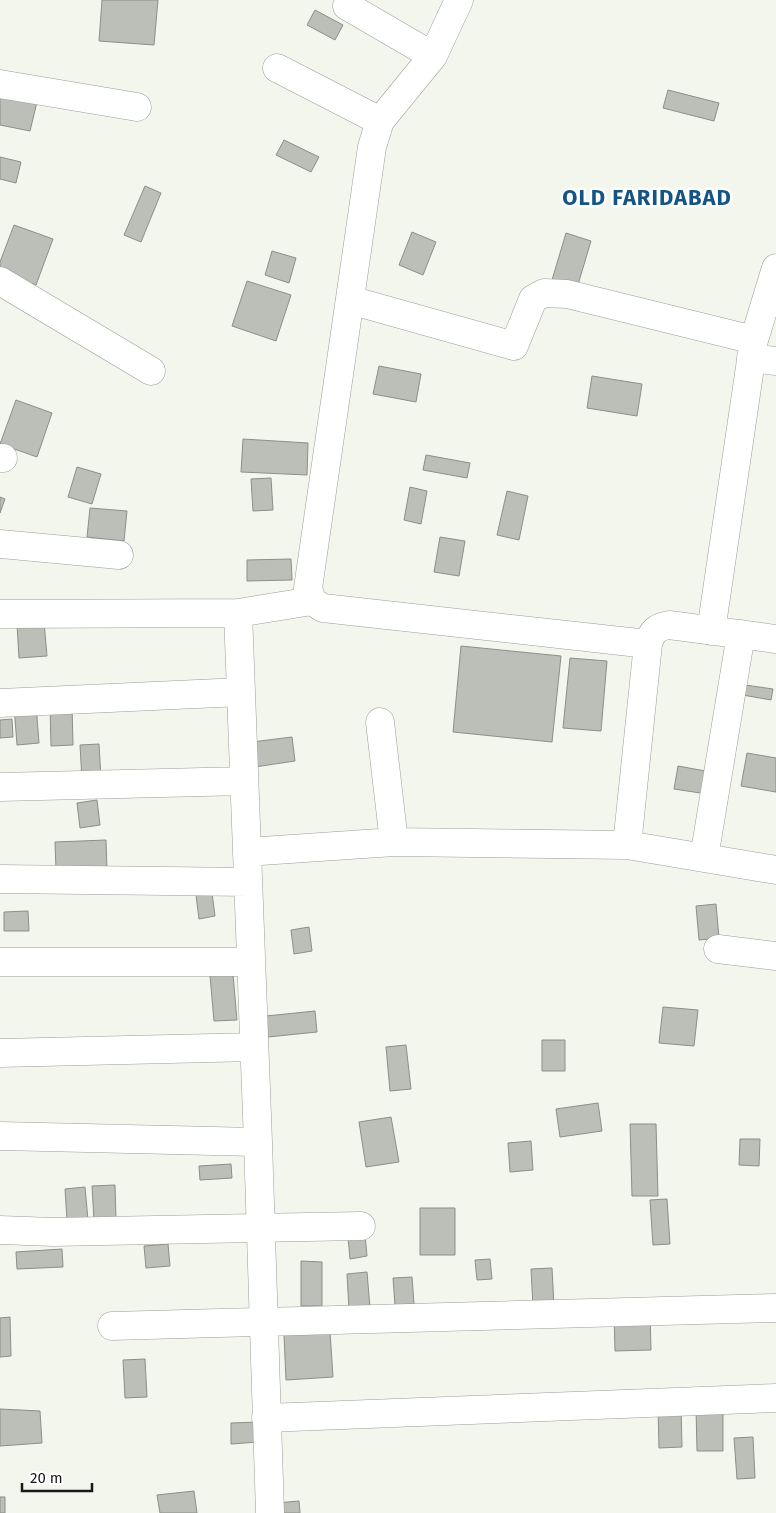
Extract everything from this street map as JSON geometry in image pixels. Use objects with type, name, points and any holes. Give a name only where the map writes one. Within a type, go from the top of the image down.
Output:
[{"type":"street","points":[[312,602],[308,588],[372,147],[380,121],[433,56],[459,0]]},
{"type":"street","points":[[347,6],[433,56]]},
{"type":"street","points":[[277,68],[380,121]]},
{"type":"street","points":[[0,84],[137,107]]},
{"type":"street","points":[[711,631],[776,268]]},
{"type":"street","points":[[0,281],[152,371]]},
{"type":"street","points":[[350,300],[514,346],[533,299],[544,293],[567,294],[760,353]]},
{"type":"street","points":[[0,544],[119,555]]},
{"type":"street","points":[[0,614],[238,613],[312,602],[324,608],[648,644]]},
{"type":"street","points":[[238,613],[270,1513]]},
{"type":"street","points":[[627,845],[648,644],[651,633],[658,627],[669,625],[776,638]]},
{"type":"street","points":[[704,858],[741,634]]},
{"type":"street","points":[[0,703],[241,692]]},
{"type":"street","points":[[380,722],[394,842]]},
{"type":"street","points":[[0,787],[244,781]]},
{"type":"street","points":[[247,852],[394,842],[627,845],[776,870]]},
{"type":"street","points":[[0,880],[248,882]]},
{"type":"street","points":[[718,949],[776,956]]},
{"type":"street","points":[[0,962],[251,962]]},
{"type":"street","points":[[0,1053],[254,1047]]},
{"type":"street","points":[[0,1136],[258,1142]]},
{"type":"street","points":[[0,1230],[53,1232],[361,1226]]},
{"type":"street","points":[[112,1326],[776,1308]]},
{"type":"street","points":[[266,1418],[776,1398]]},
{"type":"building","points":[[102,0],[158,0],[154,45],[99,41]]},
{"type":"building","points":[[315,10],[343,25],[335,40],[307,25]]},
{"type":"building","points":[[0,90],[38,98],[30,131],[0,125]]},
{"type":"building","points":[[668,90],[719,103],[714,121],[663,108]]},
{"type":"building","points":[[284,140],[319,157],[311,172],[276,155]]},
{"type":"building","points":[[0,157],[21,162],[16,183],[0,179]]},
{"type":"building","points":[[145,186],[161,193],[141,242],[124,235]]},
{"type":"building","points":[[14,225],[53,239],[36,285],[0,272],[0,262]]},
{"type":"building","points":[[412,232],[436,242],[423,275],[399,265]]},
{"type":"building","points":[[566,233],[591,241],[577,288],[552,280]]},
{"type":"building","points":[[272,251],[296,258],[289,283],[265,275]]},
{"type":"building","points":[[247,281],[291,295],[276,341],[232,326]]},
{"type":"building","points":[[379,366],[421,374],[416,402],[373,394]]},
{"type":"building","points":[[592,376],[642,384],[637,416],[587,408]]},
{"type":"building","points":[[16,400],[52,413],[37,457],[0,444]]},
{"type":"building","points":[[243,439],[308,443],[307,475],[241,472]]},
{"type":"building","points":[[426,455],[470,463],[467,478],[423,470]]},
{"type":"building","points":[[77,467],[101,474],[92,504],[68,497]]},
{"type":"building","points":[[271,478],[273,510],[253,511],[251,479]]},
{"type":"building","points":[[410,487],[427,491],[421,524],[404,520]]},
{"type":"building","points":[[507,491],[528,496],[519,540],[497,535]]},
{"type":"building","points":[[0,497],[5,499],[0,513]]},
{"type":"building","points":[[90,508],[127,511],[124,541],[87,537]]},
{"type":"building","points":[[440,537],[465,541],[459,576],[434,572]]},
{"type":"building","points":[[291,559],[292,580],[247,581],[247,560]]},
{"type":"building","points":[[44,622],[47,656],[19,658],[17,624]]},
{"type":"building","points":[[461,646],[561,656],[552,742],[453,732]]},
{"type":"building","points":[[570,658],[607,661],[601,731],[563,728]]},
{"type":"building","points":[[738,684],[773,689],[771,700],[737,694]]},
{"type":"building","points":[[36,704],[39,743],[17,745],[14,706]]},
{"type":"building","points":[[72,705],[73,745],[51,746],[50,706]]},
{"type":"building","points":[[12,719],[13,737],[0,738],[0,720]]},
{"type":"building","points":[[292,737],[295,761],[248,768],[244,743]]},
{"type":"building","points":[[99,744],[101,778],[82,780],[80,745]]},
{"type":"building","points":[[747,753],[776,758],[776,792],[741,786]]},
{"type":"building","points":[[678,766],[711,772],[707,794],[674,789]]},
{"type":"building","points":[[97,800],[100,825],[80,828],[77,803]]},
{"type":"building","points":[[106,840],[107,869],[56,870],[55,842]]},
{"type":"building","points":[[211,885],[215,916],[199,919],[195,887]]},
{"type":"building","points":[[716,904],[719,938],[699,940],[696,906]]},
{"type":"building","points":[[28,911],[29,931],[4,931],[4,912]]},
{"type":"building","points":[[309,927],[312,951],[294,954],[291,930]]},
{"type":"building","points":[[232,963],[237,1020],[214,1021],[209,964]]},
{"type":"building","points":[[663,1007],[698,1010],[694,1046],[659,1043]]},
{"type":"building","points":[[315,1011],[317,1032],[268,1037],[266,1016]]},
{"type":"building","points":[[542,1040],[565,1040],[565,1071],[542,1071]]},
{"type":"building","points":[[406,1045],[411,1089],[390,1091],[386,1047]]},
{"type":"building","points":[[598,1103],[602,1131],[560,1137],[556,1109]]},
{"type":"building","points":[[391,1117],[399,1162],[366,1167],[359,1122]]},
{"type":"building","points":[[630,1124],[656,1124],[658,1196],[632,1196]]},
{"type":"building","points":[[740,1139],[760,1139],[759,1166],[739,1165]]},
{"type":"building","points":[[531,1141],[533,1170],[510,1172],[508,1143]]},
{"type":"building","points":[[231,1164],[232,1178],[200,1180],[199,1166]]},
{"type":"building","points":[[115,1185],[116,1220],[94,1221],[92,1186]]},
{"type":"building","points":[[85,1187],[88,1220],[67,1221],[65,1189]]},
{"type":"building","points":[[667,1199],[670,1244],[653,1245],[650,1200]]},
{"type":"building","points":[[420,1208],[455,1208],[455,1255],[420,1255]]},
{"type":"building","points":[[365,1235],[367,1256],[350,1259],[348,1237]]},
{"type":"building","points":[[168,1244],[170,1266],[146,1268],[144,1246]]},
{"type":"building","points":[[62,1249],[63,1267],[17,1269],[16,1252]]},
{"type":"building","points":[[490,1259],[492,1279],[477,1280],[475,1260]]},
{"type":"building","points":[[301,1261],[322,1262],[322,1306],[301,1306]]},
{"type":"building","points":[[552,1268],[554,1306],[533,1307],[531,1269]]},
{"type":"building","points":[[367,1272],[370,1308],[349,1310],[347,1274]]},
{"type":"building","points":[[412,1277],[414,1304],[395,1305],[393,1278]]},
{"type":"building","points":[[650,1312],[651,1350],[615,1351],[614,1313]]},
{"type":"building","points":[[10,1317],[11,1356],[0,1357],[0,1318]]},
{"type":"building","points":[[330,1332],[333,1377],[286,1380],[284,1335]]},
{"type":"building","points":[[145,1359],[147,1397],[125,1398],[123,1360]]},
{"type":"building","points":[[681,1406],[682,1447],[659,1448],[658,1407]]},
{"type":"building","points":[[696,1408],[723,1408],[723,1451],[697,1451]]},
{"type":"building","points":[[0,1409],[40,1411],[42,1443],[0,1446]]},
{"type":"building","points":[[258,1422],[259,1442],[231,1444],[231,1423]]},
{"type":"building","points":[[753,1437],[755,1478],[737,1479],[734,1438]]},
{"type":"building","points":[[194,1491],[197,1513],[160,1513],[157,1495]]},
{"type":"building","points":[[0,1497],[5,1497],[5,1513],[0,1513]]},
{"type":"building","points":[[299,1501],[300,1513],[277,1513],[276,1503]]},
{"type":"district","name":"OLD FARIDABAD","points":[[647,197]]}]
